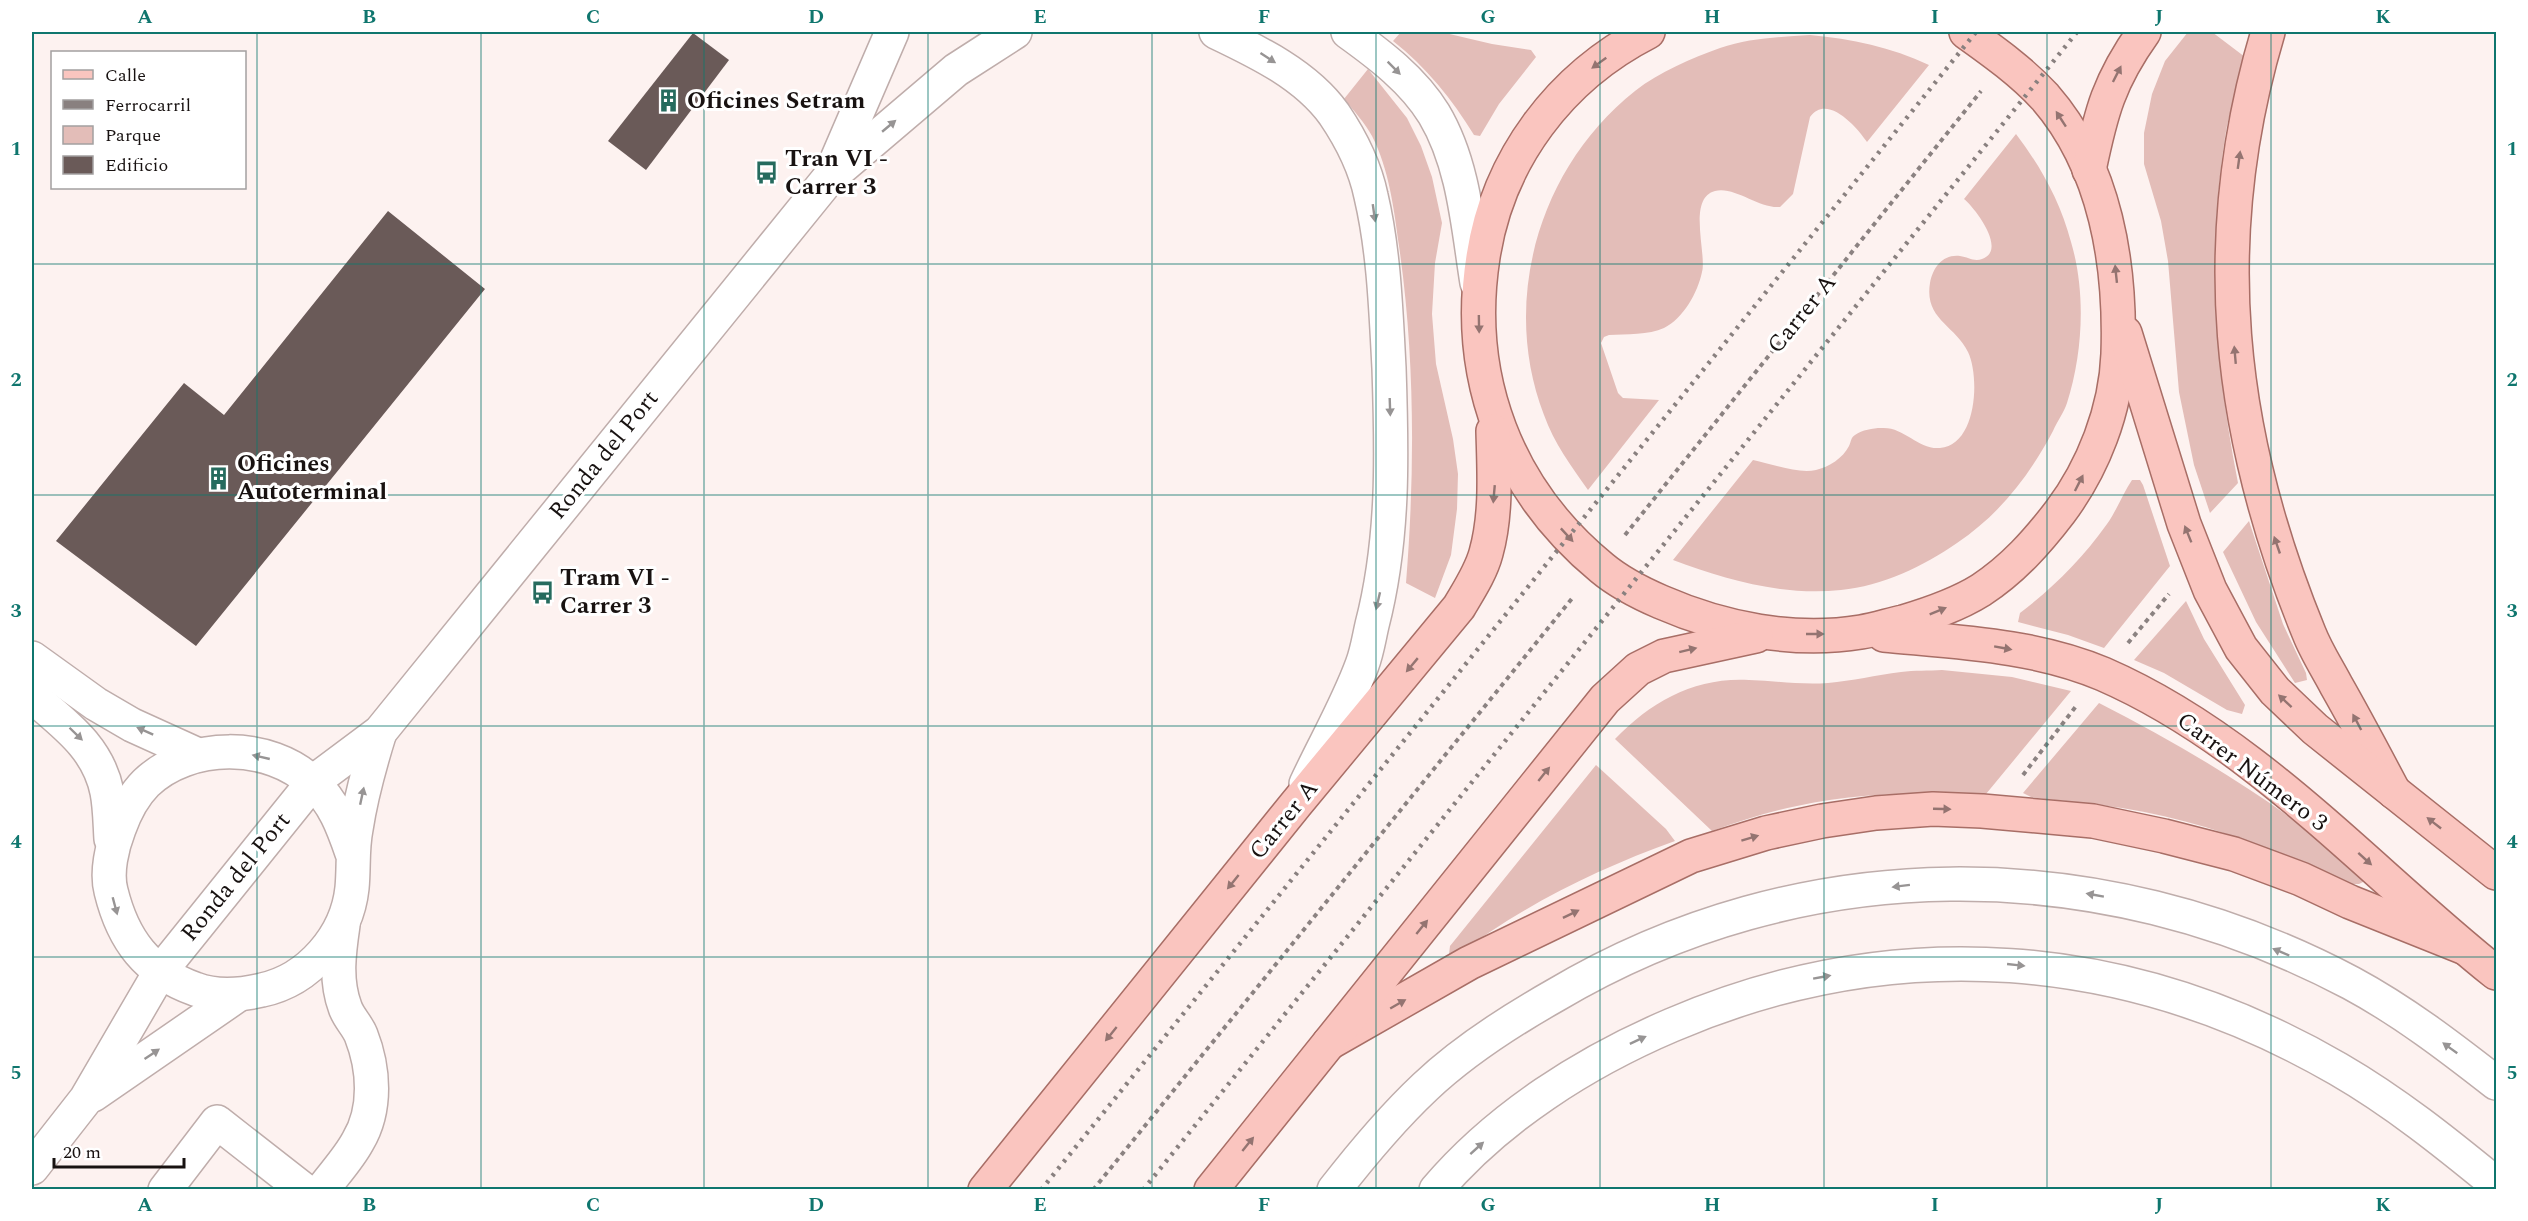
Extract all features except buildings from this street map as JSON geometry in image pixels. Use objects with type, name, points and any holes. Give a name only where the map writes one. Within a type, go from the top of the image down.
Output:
[{"type":"main road","points":[[1648,32],[1627,42],[1585,72],[1551,106],[1526,142],[1505,182],[1488,224],[1478,289],[1479,342],[1493,414],[1519,472],[1542,507],[1569,538],[1603,570],[1636,591],[1680,610],[1731,627],[1769,633],[1820,635],[1861,632],[1936,613],[1980,591],[2017,563],[2047,530],[2076,490],[2096,450],[2105,421],[2117,366],[2119,314],[2116,270],[2108,225],[2089,170],[2060,116],[2043,96],[2005,60],[1966,32]]},
{"type":"main road","points":[[2089,170],[2099,118],[2110,87],[2122,63],[2144,32]]},
{"type":"main road","points":[[2268,32],[2257,67],[2238,164],[2233,226],[2231,296],[2235,358],[2244,417],[2262,502],[2310,635],[2394,792]]},
{"type":"main road","points":[[2119,314],[2184,524],[2210,590],[2241,648],[2275,691],[2315,729],[2496,873]]},
{"type":"main road","name":"Carrer A","points":[[986,1190],[1296,804],[1446,624],[1474,583],[1486,552],[1491,519],[1494,486],[1493,414]]},
{"type":"main road","name":"Carrer Número 3","points":[[1861,632],[1999,647],[2041,655],[2102,674],[2155,700],[2221,741],[2291,797],[2496,973]]},
{"type":"main road","points":[[1211,1190],[1605,699],[1638,669],[1664,656],[1769,633]]},
{"type":"main road","points":[[1329,1043],[1469,963],[1691,856],[1766,833],[1876,813],[1934,809],[1982,811],[2093,821],[2164,836],[2234,854],[2301,879],[2350,902],[2465,948]]},
{"type":"main road","points":[[2463,846],[2496,856]]},
{"type":"street","points":[[829,178],[892,32]]},
{"type":"street","points":[[829,178],[956,70],[1015,32]]},
{"type":"street","points":[[1216,32],[1260,53],[1311,89],[1332,112],[1349,138],[1361,163],[1371,196],[1386,302],[1391,424],[1391,507],[1386,562],[1362,664],[1296,804]]},
{"type":"street","points":[[1348,32],[1382,57],[1411,86],[1433,114],[1448,144],[1460,182],[1478,289]]},
{"type":"street","name":"Ronda del Port","points":[[32,1168],[86,1099],[160,972],[313,782],[380,732],[829,178]]},
{"type":"street","points":[[32,658],[96,704],[132,726],[198,755]]},
{"type":"street","points":[[32,696],[81,737],[96,762],[107,792],[112,848]]},
{"type":"street","name":"Ronda del Port","points":[[352,853],[338,815],[313,782],[286,765],[260,756],[226,752],[198,755],[169,767],[146,783],[126,809],[112,848],[110,887],[118,920],[135,949],[160,972],[197,990],[238,995],[278,987],[313,965],[339,933],[352,889],[352,853],[366,778],[380,732]]},
{"type":"street","points":[[1334,1190],[1363,1154],[1426,1086],[1521,1015],[1580,980],[1638,951],[1696,928],[1755,909],[1822,896],[1910,884],[2017,885],[2097,894],[2163,909],[2234,932],[2350,983],[2406,1016],[2496,1083]]},
{"type":"street","points":[[322,1190],[359,1141],[368,1114],[373,1085],[369,1059],[360,1032],[345,1007],[338,960],[345,914]]},
{"type":"street","points":[[1436,1190],[1489,1137],[1529,1106],[1570,1078],[1633,1042],[1696,1014],[1750,995],[1810,979],[1869,969],[1929,964],[2001,964],[2082,973],[2160,991],[2222,1014],[2278,1037],[2339,1069],[2397,1106],[2496,1184]]},
{"type":"street","points":[[278,987],[300,988],[328,996],[345,1007]]},
{"type":"street","name":"Ronda del Port","points":[[86,1099],[238,995]]},
{"type":"street","points":[[165,1190],[218,1122],[304,1190]]},
{"type":"path","name":"Carrer A","points":[[1627,532],[1977,96]]},
{"type":"path","points":[[2125,646],[2171,591]]},
{"type":"path","points":[[1093,1190],[1566,606]]},
{"type":"path","points":[[2020,779],[2078,705]]},
{"type":"green space","points":[[1401,32],[1441,32],[1531,50],[1536,57],[1499,104],[1480,136],[1474,135],[1438,84],[1393,41]]},
{"type":"green space","points":[[2188,32],[2212,32],[2245,57],[2225,137],[2219,181],[2215,268],[2219,353],[2238,483],[2210,513],[2194,465],[2179,392],[2168,261],[2161,221],[2144,164],[2144,133],[2152,94],[2165,61]]},
{"type":"green space","points":[[1810,35],[1871,45],[1900,53],[1929,65],[1867,142],[1849,121],[1833,110],[1817,111],[1810,117],[1793,194],[1780,207],[1764,205],[1723,190],[1715,191],[1707,196],[1702,204],[1700,215],[1702,272],[1697,288],[1683,312],[1664,328],[1644,333],[1609,335],[1604,337],[1601,343],[1618,393],[1623,398],[1659,400],[1588,490],[1553,435],[1544,415],[1531,371],[1526,327],[1528,282],[1537,239],[1552,197],[1574,158],[1602,122],[1635,91],[1654,78],[1687,61],[1731,45],[1765,38]]},
{"type":"green space","points":[[1368,69],[1407,118],[1421,146],[1432,177],[1442,223],[1435,263],[1432,314],[1436,364],[1453,439],[1458,474],[1457,509],[1451,555],[1435,598],[1406,583],[1411,499],[1411,372],[1404,288],[1393,204],[1383,162],[1372,136],[1344,99]]},
{"type":"green space","points":[[2016,134],[2049,185],[2067,227],[2079,281],[2081,323],[2076,364],[2066,406],[2044,448],[2012,493],[1987,520],[1944,551],[1902,574],[1856,588],[1798,591],[1755,585],[1673,560],[1753,460],[1793,470],[1809,471],[1831,464],[1843,454],[1854,436],[1868,430],[1889,428],[1932,448],[1952,444],[1962,435],[1972,408],[1974,377],[1972,363],[1962,343],[1936,314],[1929,295],[1930,283],[1936,267],[1944,259],[1960,256],[1979,260],[1989,254],[1992,247],[1986,229],[1975,210],[1964,199]]},
{"type":"green space","points":[[2132,480],[2140,480],[2143,485],[2170,566],[2104,648],[2068,635],[2018,622],[2020,613],[2067,572],[2088,549],[2111,519]]},
{"type":"green space","points":[[2249,521],[2283,624],[2306,673],[2307,680],[2295,683],[2256,622],[2223,552]]},
{"type":"green space","points":[[2186,601],[2204,639],[2245,705],[2242,714],[2227,710],[2164,673],[2134,660]]},
{"type":"green space","points":[[1942,670],[2012,677],[2071,691],[1986,794],[1867,796],[1820,801],[1775,811],[1712,831],[1615,739],[1629,725],[1659,703],[1693,687],[1710,683],[1749,680],[1828,683],[1906,671]]},
{"type":"green space","points":[[2099,703],[2169,740],[2270,803],[2334,850],[2364,876],[2363,882],[2351,884],[2239,838],[2181,820],[2122,808],[2031,797],[2023,793]]},
{"type":"green space","points":[[1596,765],[1666,829],[1675,841],[1561,890],[1507,921],[1456,956],[1449,954],[1450,946]]},
{"type":"railway","points":[[1041,1190],[1976,32]]},
{"type":"railway","points":[[1143,1190],[2077,32]]},
{"type":"place","name":"Oficines Setram","points":[[669,101]]},
{"type":"place","name":"Tran VI - Carrer 3","points":[[767,173]]},
{"type":"place","name":"Oficines Autoterminal","points":[[219,478]]},
{"type":"place","name":"Tram VI - Carrer 3","points":[[542,592]]}]
